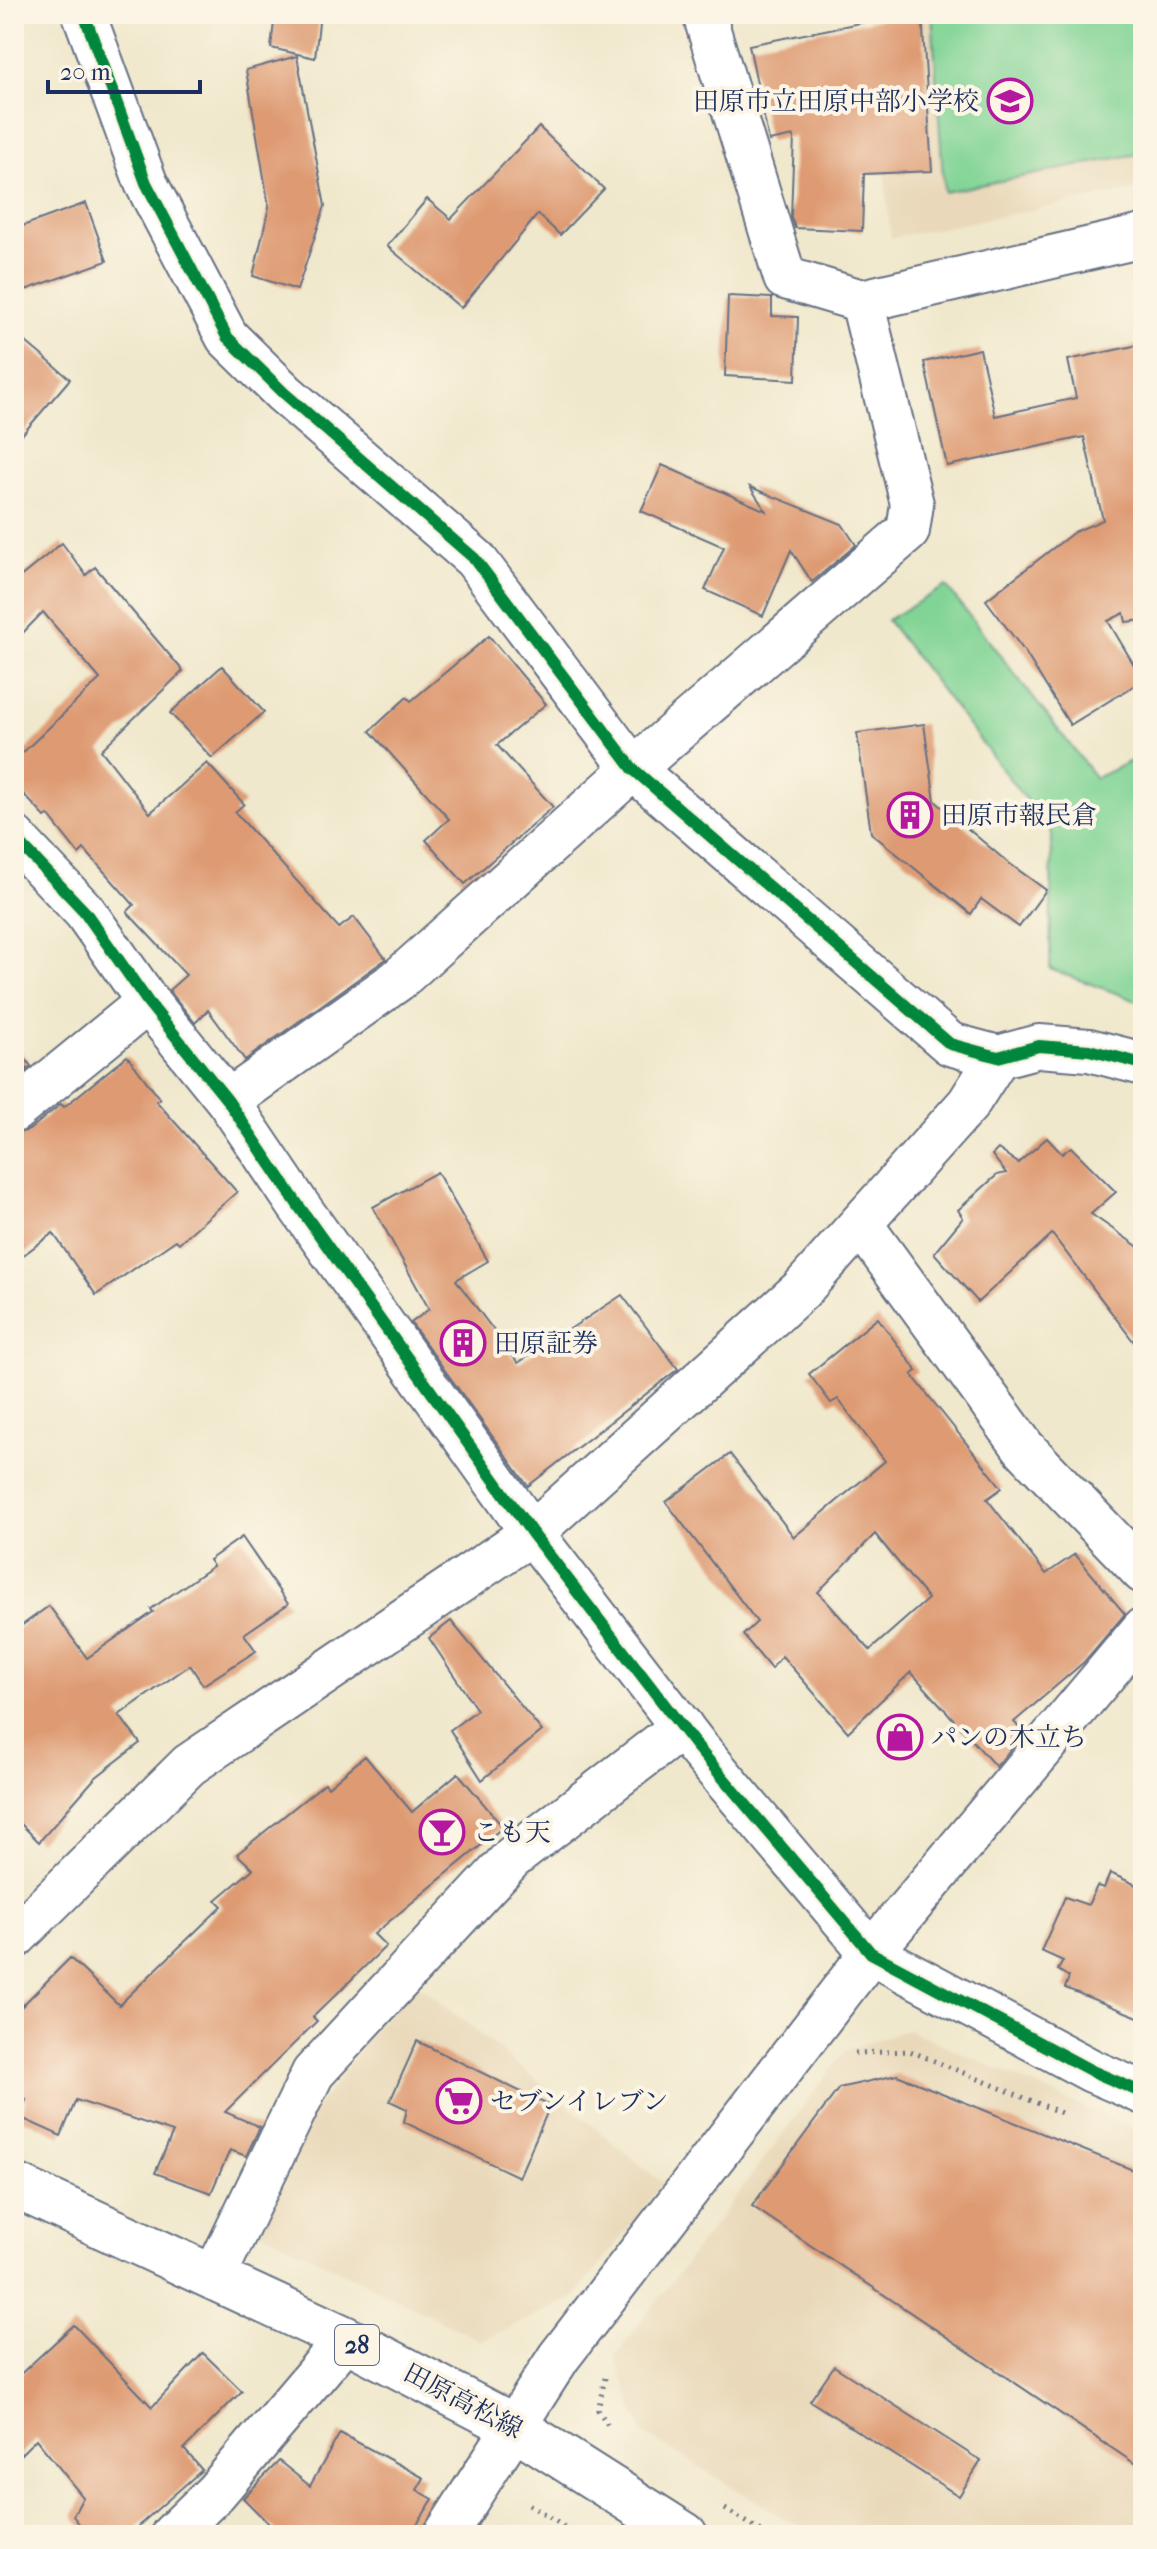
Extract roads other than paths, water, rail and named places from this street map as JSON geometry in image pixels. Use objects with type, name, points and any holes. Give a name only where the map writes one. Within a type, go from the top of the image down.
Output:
[{"type":"main road","name":"田原高松線","points":[[14,2185],[346,2339],[515,2427],[685,2535]]},
{"type":"street","points":[[84,14],[146,183],[227,337],[284,393],[475,559],[633,769],[950,1044],[998,1057],[1039,1046],[1089,1050],[1143,1064]]},
{"type":"street","points":[[704,14],[785,278],[862,301],[1143,236]]},
{"type":"street","points":[[228,1101],[398,980],[633,769],[908,531],[912,504],[862,301]]},
{"type":"street","points":[[14,837],[85,912],[148,1002],[228,1101],[298,1205],[532,1533],[682,1727],[871,1953],[1092,2071],[1143,2093]]},
{"type":"street","points":[[14,1111],[148,1002]]},
{"type":"street","points":[[14,1938],[189,1765],[532,1533],[801,1290],[968,1104],[998,1057]]},
{"type":"street","points":[[861,1224],[1024,1448],[1143,1572]]},
{"type":"street","points":[[445,2535],[559,2357],[871,1953],[1143,1629]]},
{"type":"street","points":[[214,2277],[313,2073],[512,1858],[682,1727]]},
{"type":"street","points":[[172,2535],[216,2492],[346,2339]]},
{"type":"place","name":"田原市立田原中部小学校","points":[[1010,101]]},
{"type":"place","name":"田原市報民倉","points":[[910,815]]},
{"type":"place","name":"田原証券","points":[[463,1343]]},
{"type":"place","name":"パンの木立ち","points":[[900,1737]]},
{"type":"place","name":"こも天","points":[[442,1832]]},
{"type":"place","name":"セブンイレブン","points":[[459,2101]]}]
